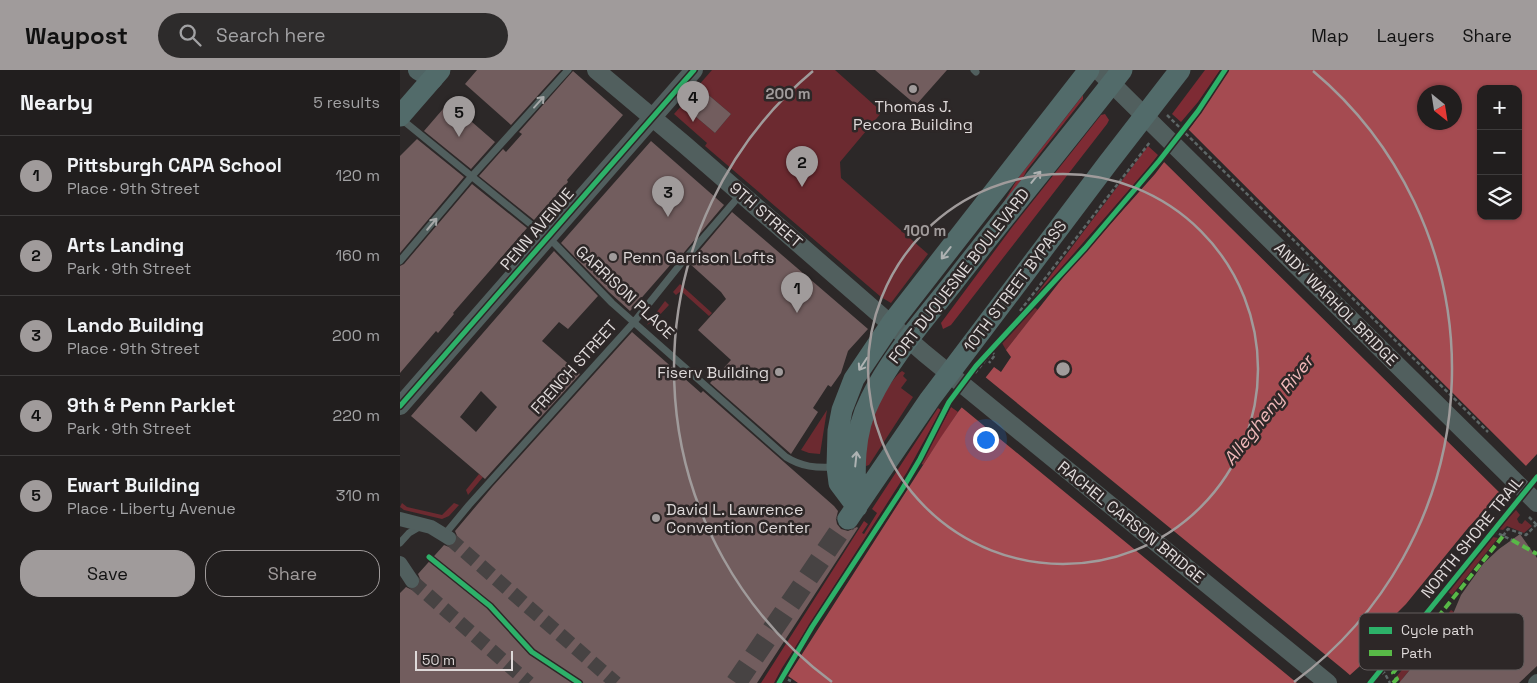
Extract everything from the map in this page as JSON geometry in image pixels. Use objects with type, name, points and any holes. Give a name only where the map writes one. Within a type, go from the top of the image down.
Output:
[{"type":"main road","name":"FORT DUQUESNE BOULEVARD","points":[[852,513],[839,483],[837,467],[838,431],[846,400],[858,373],[891,324],[1089,70]]},
{"type":"main road","name":"10TH STREET BYPASS","points":[[852,513],[930,399],[1102,170],[1180,70]]},
{"type":"main road","points":[[400,117],[430,73]]},
{"type":"main road","name":"FORT DUQUESNE BOULEVARD","points":[[852,513],[855,457],[865,411],[869,400],[886,371],[1110,74]]},
{"type":"street","name":"9TH STREET","points":[[596,70],[934,362]]},
{"type":"street","name":"PENN AVENUE","points":[[400,406],[694,70]]},
{"type":"street","name":"ANDY WARHOL BRIDGE","points":[[1110,74],[1135,106],[1537,503]]},
{"type":"street","name":"RACHEL CARSON BRIDGE","points":[[934,362],[1328,683]]},
{"type":"street","points":[[400,519],[438,530],[447,536]]},
{"type":"street","points":[[400,563],[412,581]]},
{"type":"lane","points":[[400,261],[472,176],[568,70]]},
{"type":"lane","name":"GARRISON PLACE","points":[[400,117],[546,238],[634,322],[786,457],[807,467],[837,467]]},
{"type":"lane","name":"FRENCH STREET","points":[[447,536],[634,322],[678,266],[741,194]]},
{"type":"lane","points":[[400,543],[409,533],[424,525]]},
{"type":"path","points":[[1168,115],[1490,433]]},
{"type":"path","points":[[1181,133],[1186,126]]},
{"type":"path","points":[[1021,314],[1150,142]]},
{"type":"path","points":[[1021,314],[1035,303]]},
{"type":"path","points":[[973,373],[994,345]]},
{"type":"path","points":[[973,373],[992,352],[995,355],[989,363]]},
{"type":"path","points":[[1502,536],[1508,529],[1526,535],[1537,524]]},
{"type":"path","points":[[1493,531],[1512,540]]},
{"type":"path","points":[[1370,682],[1380,670]]},
{"type":"path","points":[[1370,682],[1384,672],[1390,683]]},
{"type":"path","points":[[779,683],[783,674],[791,681]]},
{"type":"shaded area","points":[[712,70],[835,70],[882,112],[840,162],[841,178],[928,254],[891,303],[881,297],[705,146],[707,143],[674,114],[682,105],[715,133],[731,114],[698,86]]},
{"type":"shaded area","points":[[1205,70],[1220,70],[1198,102],[1181,122],[1172,114]]},
{"type":"shaded area","points":[[1083,95],[1083,99],[1027,170],[1017,189],[1002,205],[1018,178]]},
{"type":"shaded area","points":[[1105,114],[1109,120],[1107,124],[951,325],[943,329],[941,323],[1013,226],[1101,115]]},
{"type":"shaded area","points":[[1148,146],[1158,155],[1023,312]]},
{"type":"shaded area","points":[[680,284],[712,313],[709,316],[681,291],[676,295],[673,292]]},
{"type":"shaded area","points":[[665,301],[669,305],[655,320],[647,325]]},
{"type":"shaded area","points":[[1034,307],[1038,310],[1006,350],[1002,343]]},
{"type":"shaded area","points":[[902,371],[905,373],[903,376],[907,380],[901,388],[913,397],[869,465],[866,466],[867,439],[872,418],[888,387]]},
{"type":"shaded area","points":[[951,407],[958,412],[923,465],[921,463]]},
{"type":"shaded area","points":[[938,408],[941,410],[907,472],[774,683],[761,683],[864,521],[868,524],[862,533],[864,534],[877,513],[872,509]]},
{"type":"shaded area","points":[[827,410],[820,454],[801,450]]},
{"type":"shaded area","points":[[479,474],[483,477],[468,495],[466,490]]},
{"type":"shaded area","points":[[402,503],[407,507],[442,515],[454,503],[459,505],[449,516],[442,519],[404,510],[400,507]]},
{"type":"shaded area","points":[[1516,510],[1520,515],[1517,519],[1519,523],[1522,524],[1525,520],[1532,526],[1524,533],[1507,526],[1503,530],[1498,529]]},
{"type":"shaded area","points":[[1493,537],[1498,538],[1452,595],[1448,592]]},
{"type":"shaded area","points":[[1402,670],[1410,670],[1401,683],[1397,676]]},
{"type":"water","name":"Allegheny River","points":[[1229,70],[1537,70],[1537,454],[1468,528],[1397,613],[1359,613],[1359,667],[1344,683],[798,683],[788,676],[941,437],[958,412],[994,367],[1001,372],[1011,357],[1006,350],[1065,275],[1155,174],[1193,124]]},
{"type":"pier","points":[[1187,128],[1528,468],[1502,495],[1162,160]]},
{"type":"pier","points":[[984,376],[1344,670],[1351,676],[1347,683],[1297,683],[960,406]]},
{"type":"building","points":[[477,70],[561,70],[511,125],[465,84]]},
{"type":"building","name":"Thomas J. Pecora Building","points":[[875,70],[947,70],[916,105]]},
{"type":"building","points":[[573,71],[623,115],[534,220],[479,176],[503,149],[506,152],[522,134],[519,132]]},
{"type":"building","points":[[698,86],[731,114],[715,133],[682,105]]},
{"type":"building","points":[[449,102],[495,142],[471,169],[424,131]]},
{"type":"building","points":[[417,139],[464,177],[400,253],[400,156]]},
{"type":"building","points":[[651,141],[724,205],[681,256],[679,255],[630,311],[561,243]]},
{"type":"building","points":[[472,184],[527,228],[438,333],[436,331],[400,373],[400,266],[404,264]]},
{"type":"building","points":[[732,212],[868,329],[848,351],[841,373],[831,387],[828,385],[813,408],[818,412],[791,454],[710,383],[731,360],[698,330],[726,299],[721,292],[689,263]]},
{"type":"building","points":[[554,251],[598,296],[568,329],[559,322],[542,341],[580,374],[485,479],[411,416]],"holes":[[[481,391],[497,407],[476,432],[460,417]]]},
{"type":"building","name":"David L. Lawrence Convention Center","points":[[632,332],[701,393],[703,391],[834,506],[838,511],[837,524],[841,529],[848,531],[858,528],[757,683],[400,683],[400,593],[406,587],[412,590],[417,588],[421,581],[418,574],[444,545],[449,547],[456,543],[458,538],[455,531],[493,486]]},
{"type":"building","points":[[1520,534],[1537,558],[1537,666],[1519,683],[1399,683],[1410,670],[1524,670],[1524,613],[1453,613],[1461,595],[1483,564],[1499,549]]},
{"type":"tunnel","points":[[736,683],[848,519]]},
{"type":"tunnel","points":[[449,538],[616,683]]},
{"type":"tunnel","points":[[412,581],[529,683]]},
{"type":"marked path","points":[[1441,613],[1503,536]]},
{"type":"marked path","points":[[1512,540],[1537,554]]},
{"type":"marked path","points":[[1393,683],[1397,679],[1393,673],[1395,670]]},
{"type":"cycle path","points":[[400,406],[694,70]]},
{"type":"cycle path","points":[[779,683],[812,627],[901,491],[920,459],[949,402],[976,366],[1085,248],[1159,161],[1198,111],[1225,70]]},
{"type":"cycle path","name":"NORTH SHORE TRAIL","points":[[1427,613],[1537,477]]},
{"type":"cycle path","points":[[429,557],[490,606],[532,652],[579,683]]},
{"type":"cycle path","name":"NORTH SHORE TRAIL","points":[[1370,683],[1381,670]]},
{"type":"place","name":"Thomas J. Pecora Building","points":[[913,89]]},
{"type":"place","name":"9th & Penn Parklet","points":[[693,122]]},
{"type":"place","name":"Ewart Building","points":[[459,137]]},
{"type":"place","name":"Arts Landing","points":[[802,187]]},
{"type":"place","name":"Lando Building","points":[[668,217]]},
{"type":"place","name":"Penn Garrison Lofts","points":[[613,257]]},
{"type":"place","name":"Pittsburgh CAPA School","points":[[797,313]]},
{"type":"place","name":"Fiserv Building","points":[[779,372]]},
{"type":"place","name":"David L. Lawrence Convention Center","points":[[656,518]]}]
